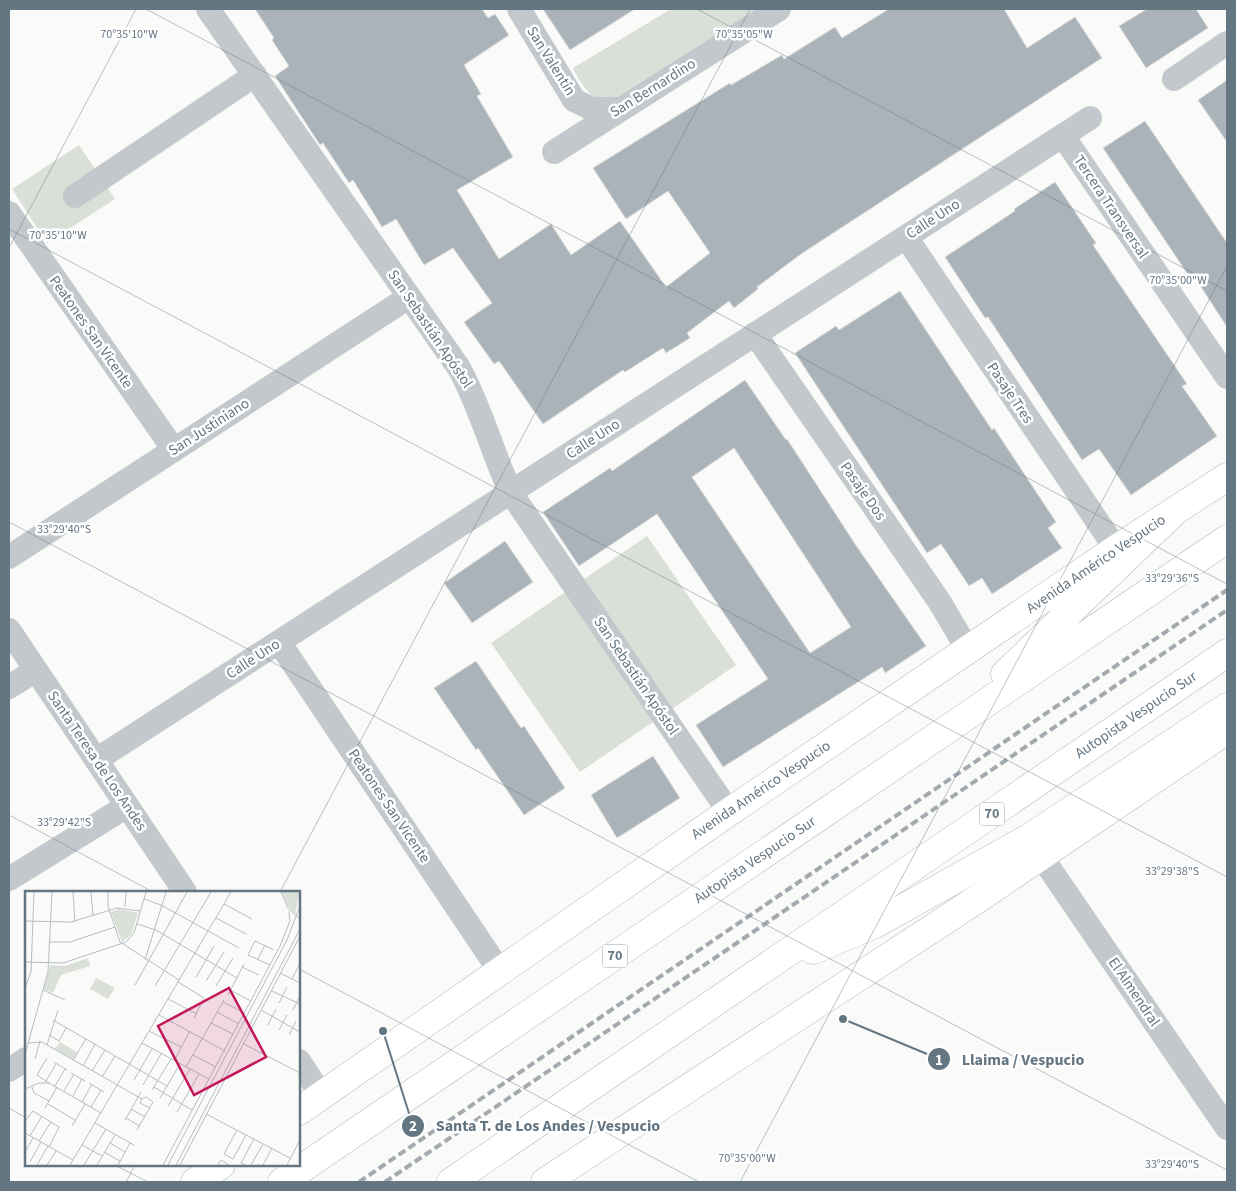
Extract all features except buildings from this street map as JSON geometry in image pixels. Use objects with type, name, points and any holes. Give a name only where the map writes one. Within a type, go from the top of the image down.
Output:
[{"type":"main road","name":"Avenida Américo Vespucio","points":[[300,1110],[499,970],[729,812],[1116,549],[1227,477]]},
{"type":"main road","points":[[947,729],[1175,511]]},
{"type":"main road","name":"Autopista Vespucio Sur","points":[[282,1182],[1227,539]]},
{"type":"main road","name":"Autopista Vespucio Sur","points":[[450,1182],[1227,654]]},
{"type":"main road","points":[[756,974],[875,924],[952,883],[1029,838],[1227,707]]},
{"type":"main road","points":[[545,1182],[1041,856],[1227,730]]},
{"type":"main road","points":[[195,1182],[219,1166]]},
{"type":"street","name":"San Sebastián Apóstol","points":[[208,9],[460,368],[474,396],[494,457],[510,493],[729,812]]},
{"type":"street","name":"San Valentín","points":[[519,9],[574,100],[592,108],[618,109]]},
{"type":"street","name":"San Bernardino","points":[[554,152],[618,109],[779,9]]},
{"type":"street","points":[[1174,79],[1227,42]]},
{"type":"street","points":[[74,196],[255,76]]},
{"type":"street","name":"Calle Uno","points":[[96,760],[1090,118]]},
{"type":"street","name":"Tercera Transversal","points":[[1063,136],[1227,377]]},
{"type":"street","name":"Peatones San Vicente","points":[[9,213],[174,450]]},
{"type":"street","name":"Pasaje Tres","points":[[906,237],[1116,549]]},
{"type":"street","name":"San Justiniano","points":[[9,557],[410,297]]},
{"type":"street","name":"Pasaje Dos","points":[[755,334],[939,601],[968,650]]},
{"type":"street","name":"Santa Teresa de Los Andes","points":[[9,630],[184,891]]},
{"type":"street","name":"Peatones San Vicente","points":[[279,642],[499,970]]},
{"type":"street","points":[[9,687],[36,670]]},
{"type":"street","points":[[9,879],[127,806]]},
{"type":"street","name":"El Almendral","points":[[1041,856],[1227,1128]]},
{"type":"street","points":[[9,1070],[25,1060]]},
{"type":"street","points":[[300,1063],[322,1096]]},
{"type":"shaded area","points":[[671,9],[770,9],[619,101],[610,102],[590,94],[573,68]]},
{"type":"shaded area","points":[[79,145],[115,199],[47,243],[12,189]]},
{"type":"shaded area","points":[[647,536],[736,665],[580,772],[491,643]]},
{"type":"railway","points":[[359,1182],[1227,590]]},
{"type":"railway","points":[[385,1182],[1227,610]]},
{"type":"place","name":"Llaima / Vespucio","points":[[843,1019]]},
{"type":"place","name":"Santa T. de Los Andes / Vespucio","points":[[383,1031]]}]
